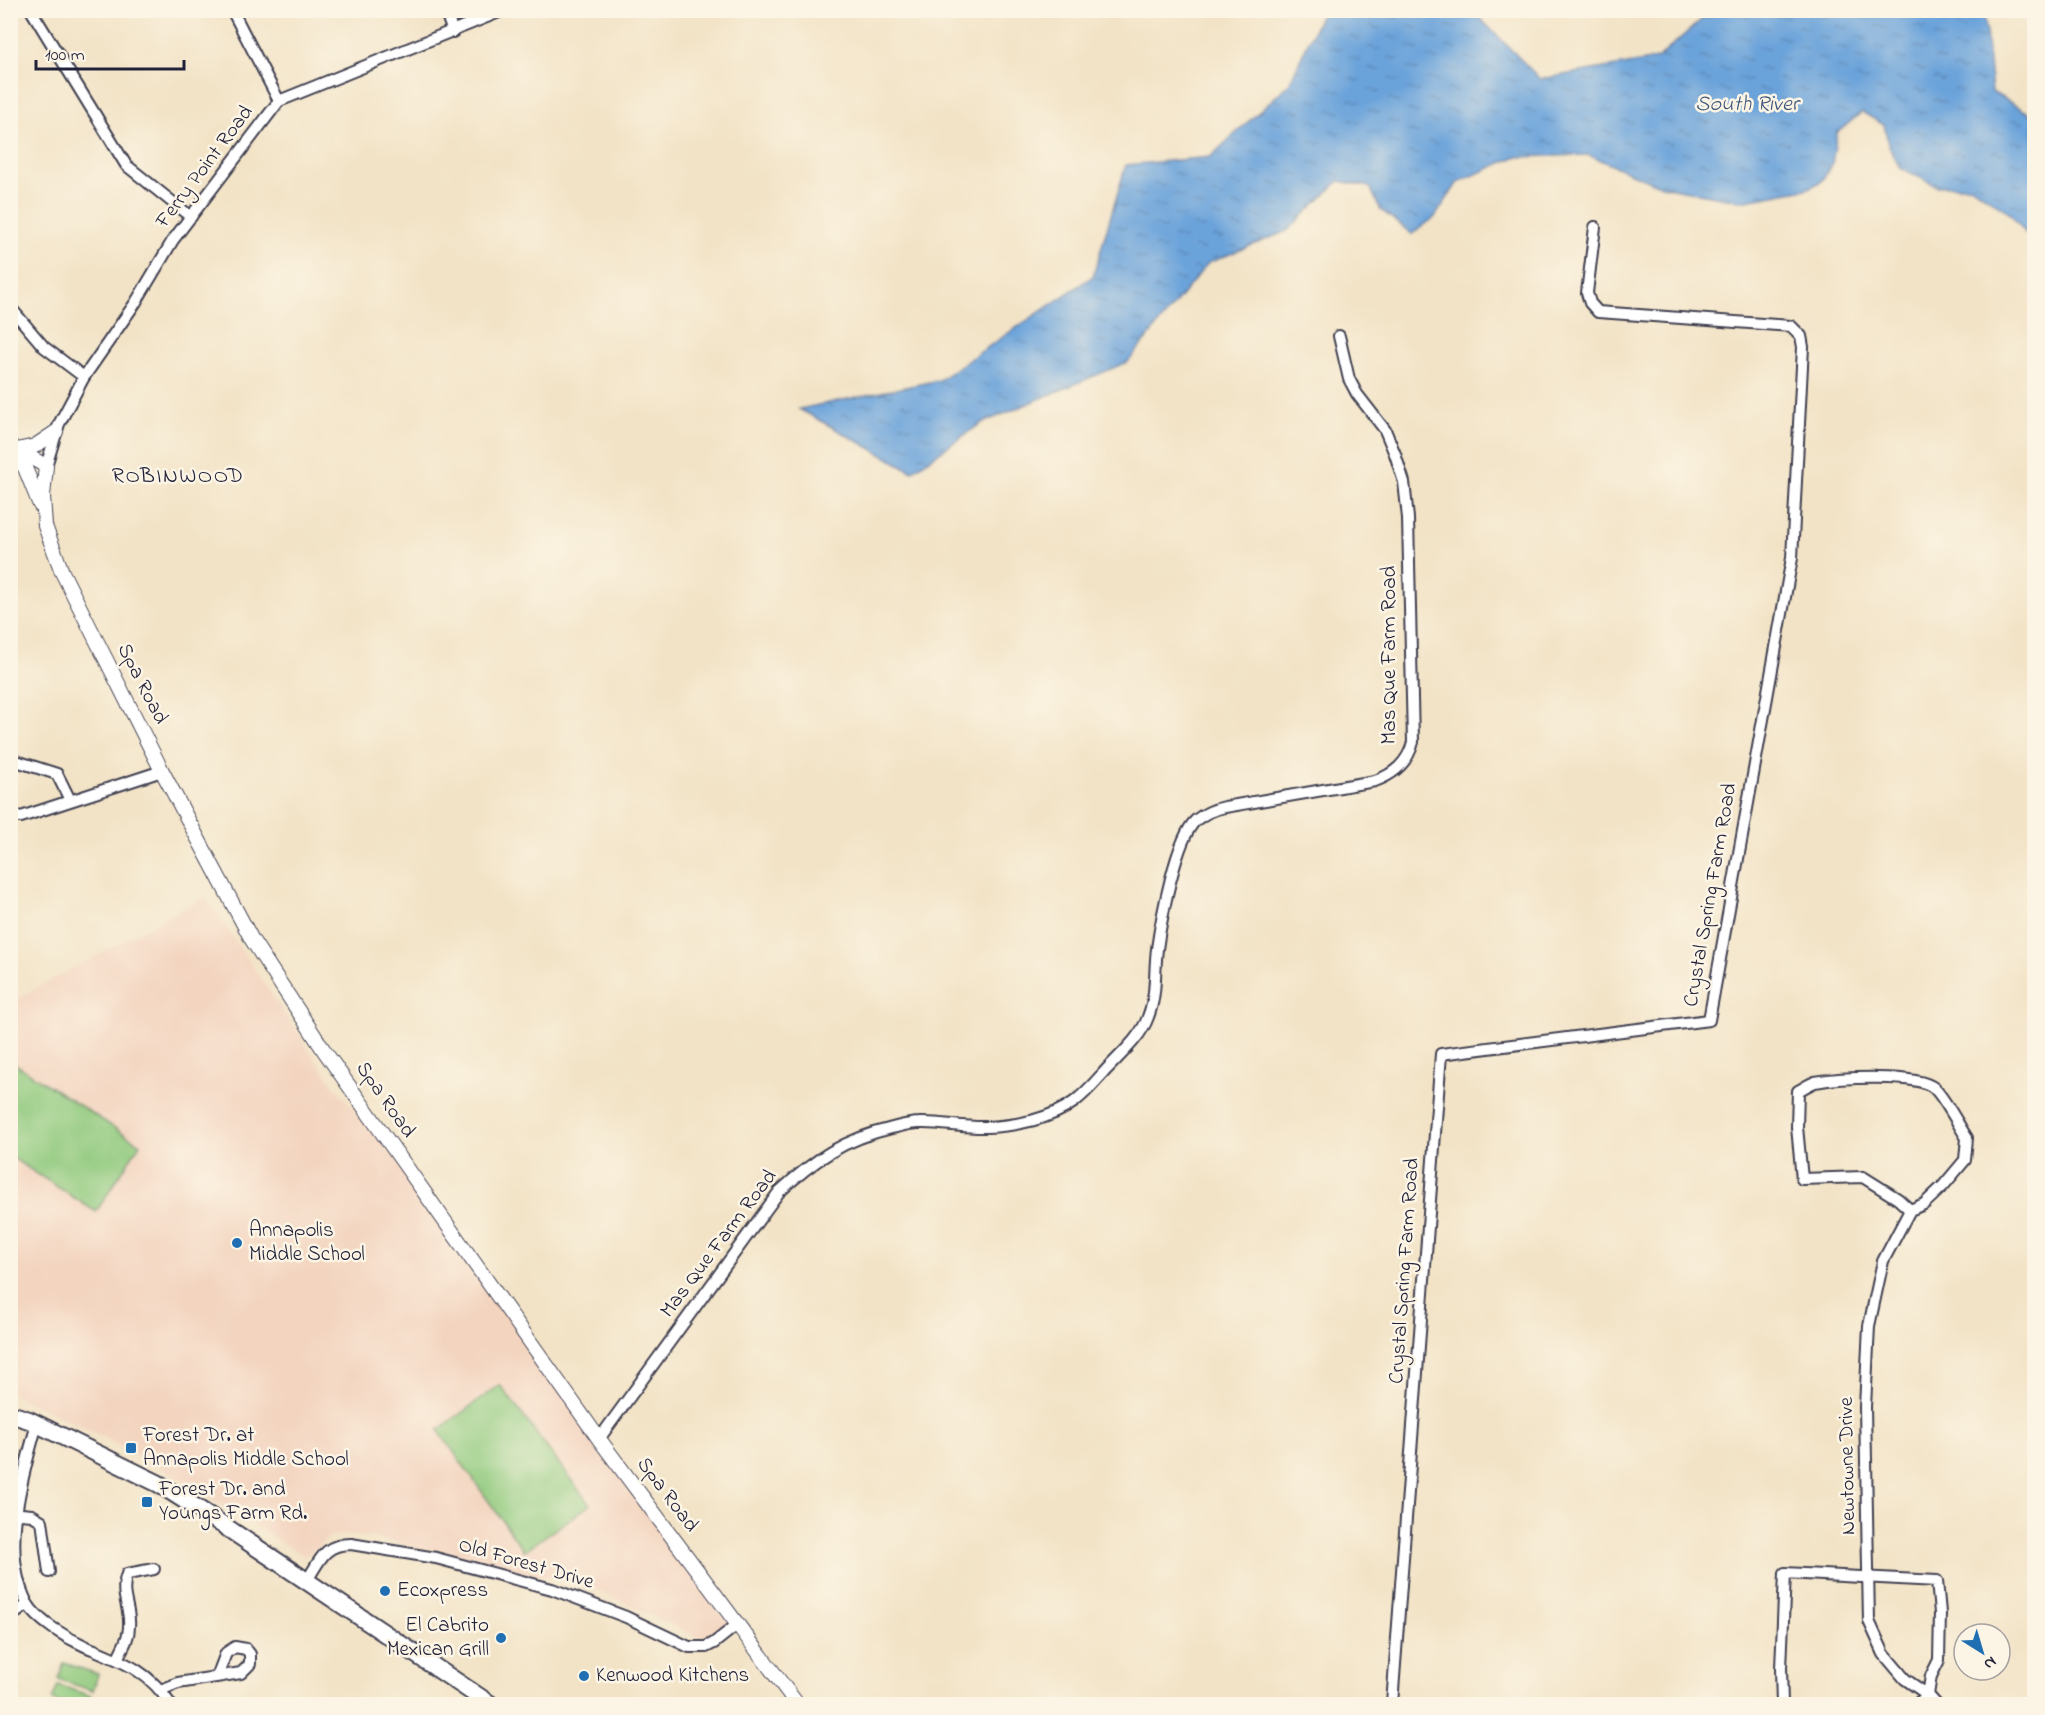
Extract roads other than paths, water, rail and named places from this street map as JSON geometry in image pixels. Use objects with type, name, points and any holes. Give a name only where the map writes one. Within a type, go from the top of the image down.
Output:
[{"type":"main road","points":[[10,1414],[37,1424],[159,1484],[490,1704]]},
{"type":"street","points":[[31,10],[126,165],[191,217]]},
{"type":"street","points":[[232,10],[279,101]]},
{"type":"street","points":[[445,10],[453,32]]},
{"type":"street","name":"Ferry Point Road","points":[[45,466],[56,432],[84,377],[136,302],[174,240],[279,101],[504,10]]},
{"type":"street","name":"Crystal Spring Farm Road","points":[[1392,1704],[1441,1054],[1709,1020],[1792,558],[1803,347],[1801,336],[1791,326],[1598,312],[1590,303],[1587,293],[1595,227]]},
{"type":"street","points":[[10,308],[44,347],[84,377]]},
{"type":"street","name":"Mas Que Farm Road","points":[[598,1439],[772,1200],[817,1159],[862,1136],[900,1126],[919,1123],[987,1127],[1009,1125],[1043,1117],[1074,1102],[1096,1081],[1134,1039],[1148,1019],[1155,988],[1157,948],[1171,884],[1184,837],[1196,820],[1225,807],[1375,781],[1398,769],[1407,758],[1411,752],[1413,734],[1408,518],[1405,491],[1399,465],[1390,442],[1349,379],[1339,336]]},
{"type":"street","points":[[14,448],[35,446],[56,432]]},
{"type":"street","points":[[14,448],[45,466]]},
{"type":"street","points":[[14,448],[43,512]]},
{"type":"street","name":"Spa Road","points":[[45,466],[43,512],[45,526],[62,572],[162,771],[252,940],[325,1052],[598,1439],[797,1704]]},
{"type":"street","points":[[10,759],[57,774],[70,800]]},
{"type":"street","points":[[10,816],[21,817],[162,771]]},
{"type":"street","name":"Newtowne Drive","points":[[1910,1210],[1898,1199],[1863,1177],[1802,1179],[1797,1127],[1798,1091],[1812,1083],[1884,1078],[1920,1080],[1935,1088],[1967,1138],[1965,1160],[1924,1204],[1910,1210],[1883,1261],[1869,1326],[1865,1407],[1869,1621],[1884,1654],[1905,1679],[1928,1695],[1936,1704]]},
{"type":"street","points":[[37,1424],[13,1514],[14,1566],[27,1605],[45,1622],[71,1640],[138,1669],[161,1690],[170,1704]]},
{"type":"street","points":[[13,1514],[32,1515],[42,1521],[49,1572]]},
{"type":"street","name":"Old Forest Drive","points":[[306,1582],[329,1548],[338,1544],[351,1544],[436,1558],[552,1588],[626,1617],[689,1647],[706,1647],[738,1624]]},
{"type":"street","points":[[117,1659],[128,1639],[130,1625],[122,1586],[127,1574],[154,1569]]},
{"type":"street","points":[[1782,1704],[1781,1668],[1785,1574],[1937,1581],[1940,1613],[1939,1660],[1931,1676],[1928,1695],[1917,1704]]},
{"type":"street","points":[[10,1617],[27,1605]]},
{"type":"street","points":[[161,1690],[178,1683],[217,1677]]},
{"type":"water","name":"South River","points":[[1323,10],[1473,11],[1540,79],[1657,59],[1711,11],[1984,11],[1992,92],[2034,116],[2034,244],[2009,212],[1970,186],[1937,186],[1900,168],[1889,147],[1884,125],[1862,112],[1837,133],[1832,164],[1821,182],[1806,189],[1741,201],[1662,186],[1588,155],[1515,157],[1458,182],[1435,217],[1412,234],[1380,209],[1370,187],[1339,181],[1287,231],[1208,263],[1128,362],[982,423],[912,471],[799,409],[939,380],[1093,276],[1126,165],[1210,157],[1289,84]]},
{"type":"place","name":"Annapolis Middle School","points":[[237,1243]]},
{"type":"place","name":"Forest Dr. at Annapolis Middle School","points":[[131,1448]]},
{"type":"place","name":"Forest Dr. and Youngs Farm Rd.","points":[[147,1502]]},
{"type":"place","name":"Ecoxpress","points":[[385,1591]]},
{"type":"place","name":"El Cabrito Mexican Grill","points":[[501,1638]]},
{"type":"place","name":"Kenwood Kitchens","points":[[584,1676]]},
{"type":"district","name":"ROBINWOOD","points":[[178,477]]}]
